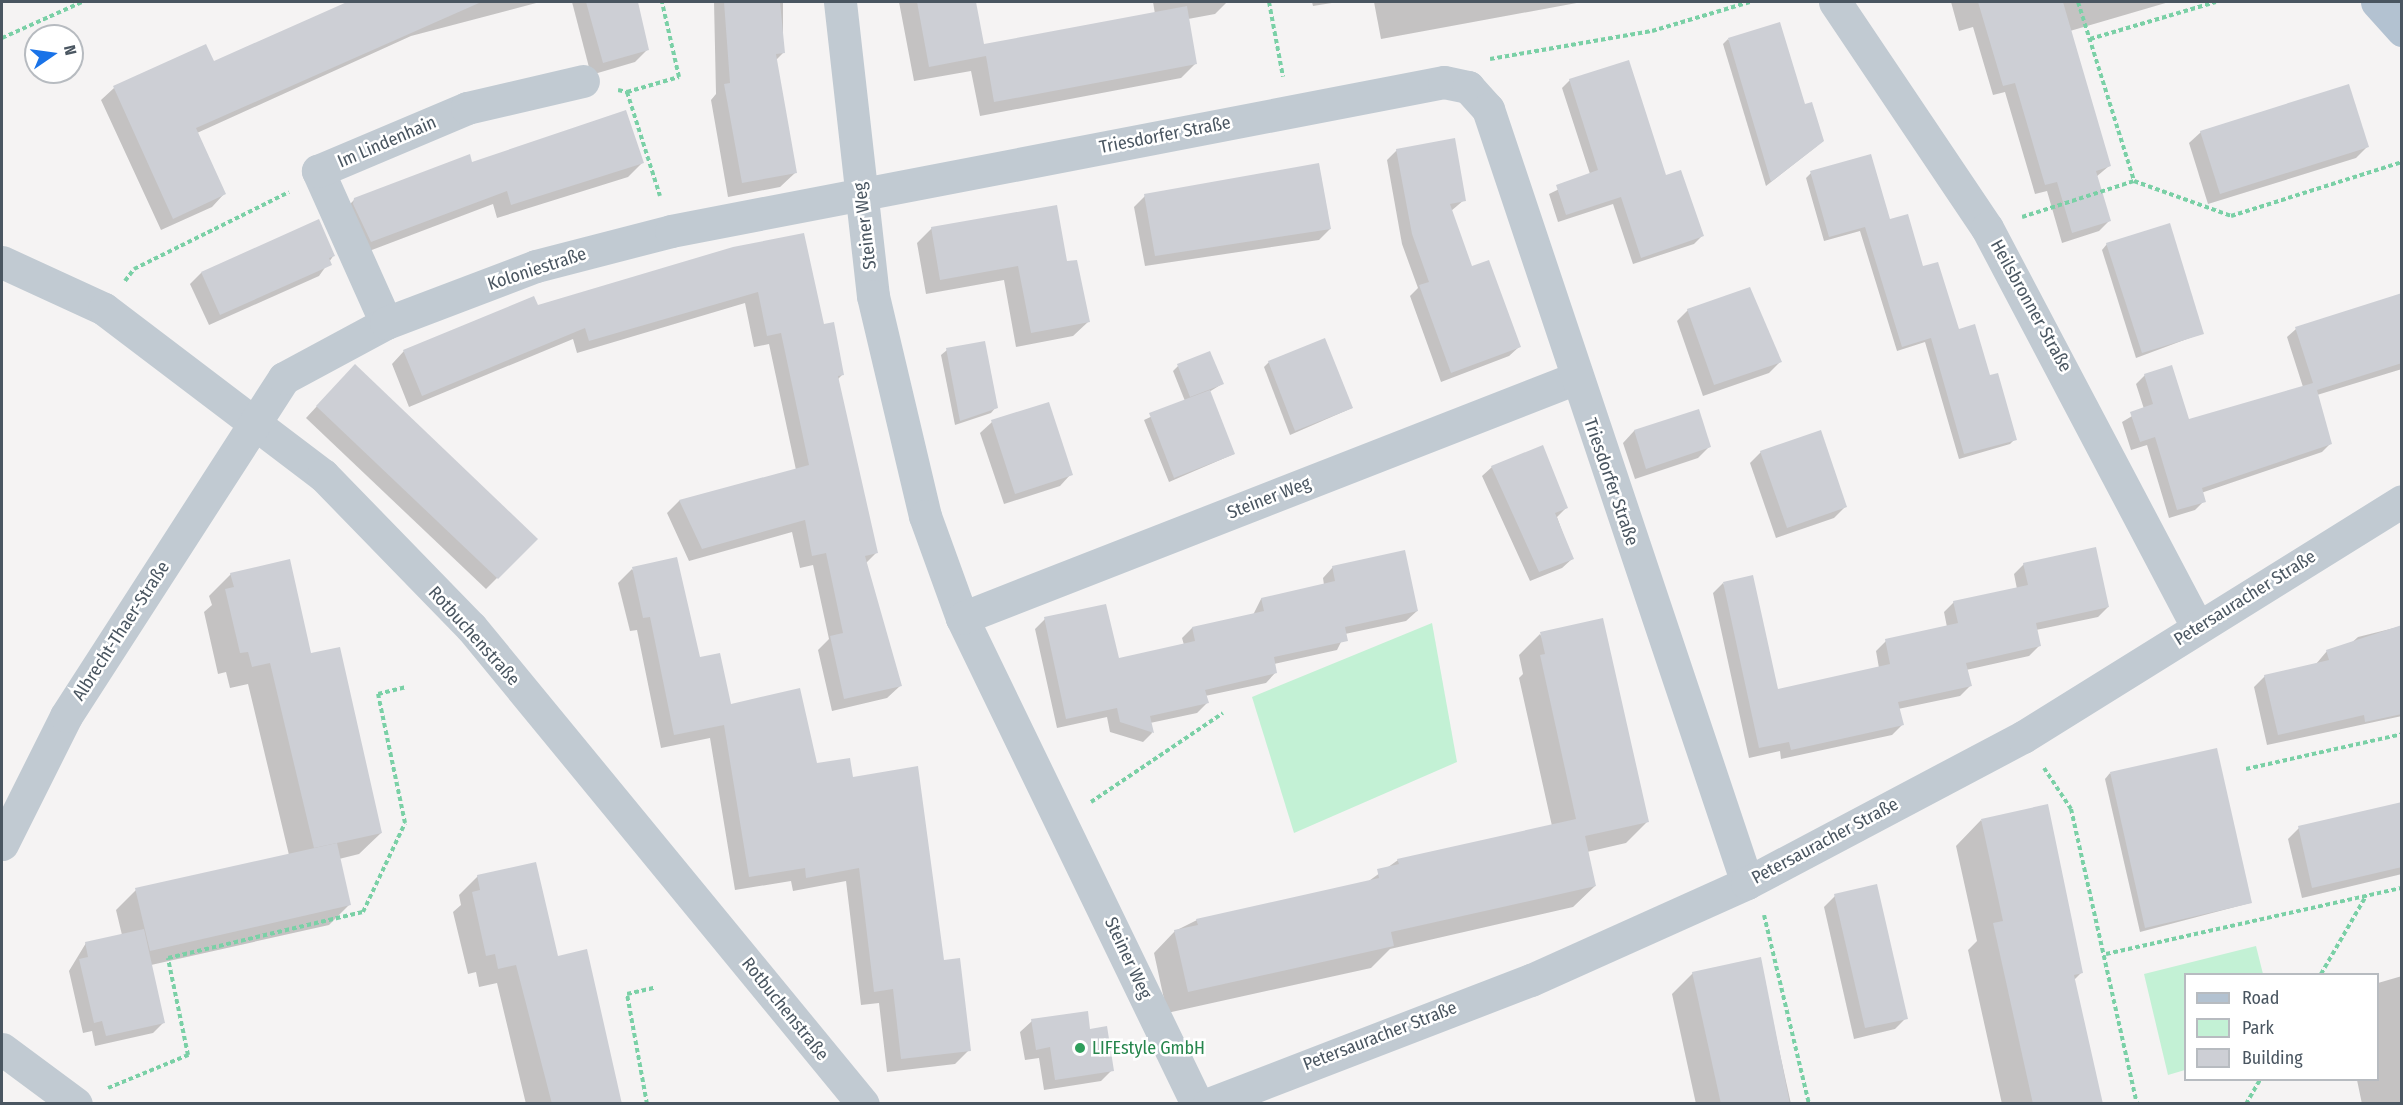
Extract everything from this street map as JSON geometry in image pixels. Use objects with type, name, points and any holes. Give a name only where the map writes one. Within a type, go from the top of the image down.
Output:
[{"type":"main road","points":[[2377,2],[2402,30]]},
{"type":"street","name":"Steiner Weg","points":[[840,2],[873,296],[925,516],[962,618],[1063,821],[1197,1104]]},
{"type":"street","name":"Heilsbronner Straße","points":[[1835,2],[1987,228],[2198,627]]},
{"type":"street","name":"Im Lindenhain","points":[[386,323],[318,171],[467,108],[583,81]]},
{"type":"street","name":"Triesdorfer Straße","points":[[861,193],[1444,82],[1468,87],[1488,109],[1576,378],[1747,883]]},
{"type":"street","name":"Koloniestraße","points":[[252,424],[284,378],[386,323],[536,266],[671,231],[861,193]]},
{"type":"street","name":"Rotbuchenstraße","points":[[2,262],[104,309],[252,424],[323,475],[471,627],[863,1104]]},
{"type":"street","name":"Steiner Weg","points":[[962,618],[1576,378]]},
{"type":"street","name":"Albrecht-Thaer-Straße","points":[[2,844],[66,716],[252,424]]},
{"type":"street","name":"Petersauracher Straße","points":[[1209,1104],[1531,980],[1747,883],[2023,737],[2402,501]]},
{"type":"street","points":[[2,1049],[75,1102]]},
{"type":"path","points":[[2,38],[82,2]]},
{"type":"path","points":[[583,81],[627,92],[679,77],[662,2]]},
{"type":"path","points":[[1269,2],[1290,111]]},
{"type":"path","points":[[1468,87],[1482,60],[1652,31],[1750,2]]},
{"type":"path","points":[[2078,2],[2134,181]]},
{"type":"path","points":[[2090,39],[2216,2]]},
{"type":"path","points":[[627,92],[671,231]]},
{"type":"path","points":[[1987,228],[2134,181],[2231,216],[2402,162]]},
{"type":"path","points":[[104,309],[134,269],[283,196],[318,171]]},
{"type":"path","points":[[75,1102],[188,1055],[168,958],[363,912],[405,823],[378,694],[406,687]]},
{"type":"path","points":[[1063,821],[1223,712]]},
{"type":"path","points":[[2246,769],[2402,734]]},
{"type":"path","points":[[2023,737],[2071,808],[2106,954],[2137,1104]]},
{"type":"path","points":[[1747,883],[1768,922],[1809,1104]]},
{"type":"path","points":[[2106,954],[2402,888]]},
{"type":"path","points":[[2322,973],[2366,896]]},
{"type":"path","points":[[647,1104],[627,994],[654,988]]},
{"type":"path","points":[[2246,1104],[2259,1081]]},
{"type":"green space","points":[[1432,623],[1457,762],[1294,833],[1252,697]]},
{"type":"green space","points":[[2256,946],[2263,973],[2184,973],[2184,1070],[2168,1075],[2144,974]]},
{"type":"building","points":[[347,2],[479,3],[196,128],[226,194],[173,219],[113,86],[206,44],[214,61]]},
{"type":"building","points":[[586,2],[638,2],[649,50],[603,63]]},
{"type":"building","points":[[724,2],[780,2],[785,53],[776,54],[797,173],[742,183],[724,84],[730,83]]},
{"type":"building","points":[[917,2],[976,2],[984,44],[1187,6],[1197,64],[994,102],[986,56],[929,67]]},
{"type":"building","points":[[1978,2],[2063,2],[2111,166],[2096,171],[2111,221],[2072,233],[2057,182],[2045,185],[2015,83],[2003,86]]},
{"type":"building","points":[[1780,22],[1805,104],[1812,102],[1824,141],[1771,182],[1728,38]]},
{"type":"building","points":[[1629,60],[1666,175],[1681,170],[1704,236],[1641,258],[1621,197],[1566,215],[1556,185],[1598,170],[1569,79]]},
{"type":"building","points":[[2349,84],[2369,147],[2220,194],[2200,131]]},
{"type":"building","points":[[626,110],[644,163],[511,205],[507,191],[371,242],[353,204],[354,198],[470,154],[472,162]]},
{"type":"building","points":[[1455,138],[1466,201],[1450,204],[1472,266],[1489,260],[1521,347],[1451,373],[1419,285],[1429,282],[1412,234],[1396,149]]},
{"type":"building","points":[[1871,154],[1890,219],[1908,214],[1923,266],[1938,262],[1959,329],[1975,324],[1990,375],[1998,373],[2017,440],[1964,454],[1931,338],[1902,347],[1865,227],[1829,237],[1810,171]]},
{"type":"building","points":[[1319,163],[1331,229],[1155,256],[1144,194]]},
{"type":"building","points":[[1057,205],[1067,261],[1077,260],[1090,322],[1031,333],[1018,266],[940,280],[931,227]]},
{"type":"building","points":[[319,219],[335,256],[329,258],[332,265],[220,315],[201,272]]},
{"type":"building","points":[[2170,223],[2204,334],[2142,353],[2106,243]]},
{"type":"building","points":[[804,233],[824,324],[834,322],[844,375],[838,376],[878,553],[865,556],[902,686],[844,699],[830,636],[843,633],[826,553],[812,556],[805,520],[702,549],[679,500],[809,465],[781,333],[767,336],[758,292],[589,341],[585,328],[422,396],[403,350],[534,296],[538,305],[733,247]]},
{"type":"building","points":[[1750,287],[1782,362],[1714,385],[1687,309]]},
{"type":"building","points":[[2402,293],[2402,363],[2317,390],[2332,444],[2202,488],[2206,502],[2177,510],[2155,437],[2140,442],[2130,412],[2153,404],[2144,374],[2172,365],[2189,419],[2313,383],[2295,327]]},
{"type":"building","points":[[1325,338],[1353,408],[1295,431],[1268,361]]},
{"type":"building","points":[[985,341],[998,408],[960,421],[946,348]]},
{"type":"building","points":[[1210,351],[1224,384],[1190,397],[1177,364]]},
{"type":"building","points":[[355,364],[538,539],[498,579],[316,406]]},
{"type":"building","points":[[1210,390],[1235,454],[1174,478],[1149,413]]},
{"type":"building","points":[[1049,402],[1073,475],[1015,494],[991,420]]},
{"type":"building","points":[[1699,409],[1711,447],[1646,469],[1634,430]]},
{"type":"building","points":[[1821,430],[1847,507],[1787,528],[1760,451]]},
{"type":"building","points":[[1543,445],[1568,508],[1555,513],[1574,559],[1539,572],[1491,466]]},
{"type":"building","points":[[2096,547],[2109,607],[2036,623],[2041,646],[1966,663],[1972,686],[1898,702],[1904,725],[1791,750],[1789,742],[1759,748],[1723,582],[1753,575],[1778,689],[1890,664],[1885,639],[1958,623],[1953,601],[2028,585],[2023,563]]},
{"type":"building","points":[[1405,550],[1418,611],[1345,627],[1348,641],[1274,657],[1277,673],[1205,690],[1209,703],[1150,716],[1154,733],[1120,722],[1117,708],[1066,719],[1044,617],[1106,604],[1119,658],[1195,641],[1192,627],[1264,611],[1261,598],[1335,581],[1332,566]]},
{"type":"building","points":[[677,557],[700,657],[720,653],[731,704],[800,688],[817,763],[850,758],[853,777],[918,766],[944,960],[960,958],[971,1051],[901,1059],[893,989],[874,992],[859,868],[806,878],[805,868],[749,877],[724,725],[674,735],[650,617],[643,618],[632,567]]},
{"type":"building","points":[[290,559],[311,653],[340,647],[382,833],[314,848],[270,663],[252,667],[248,652],[240,653],[225,589],[234,587],[230,573]]},
{"type":"building","points":[[1603,618],[1649,822],[1585,836],[1596,886],[1391,932],[1394,946],[1188,992],[1174,930],[1198,925],[1196,919],[1379,878],[1377,869],[1399,864],[1397,859],[1576,819],[1540,655],[1545,654],[1540,632]]},
{"type":"building","points":[[2402,625],[2402,714],[2365,722],[2364,715],[2278,735],[2264,675],[2329,660],[2326,650]]},
{"type":"building","points":[[2217,748],[2252,903],[2145,928],[2110,772]]},
{"type":"building","points":[[2402,802],[2402,867],[2312,888],[2298,826]]},
{"type":"building","points":[[2048,804],[2083,973],[2074,975],[2103,1104],[2033,1104],[1993,923],[2003,921],[1981,819]]},
{"type":"building","points":[[337,843],[351,905],[150,951],[135,888]]},
{"type":"building","points":[[536,862],[558,956],[587,949],[622,1104],[552,1104],[516,965],[498,969],[495,954],[486,956],[472,892],[480,890],[477,875]]},
{"type":"building","points":[[1877,884],[1908,1019],[1865,1028],[1834,894]]},
{"type":"building","points":[[144,929],[165,1023],[106,1036],[102,1021],[94,1023],[79,959],[88,957],[85,942]]},
{"type":"building","points":[[1761,957],[1790,1104],[1721,1104],[1692,972]]},
{"type":"building","points":[[1088,1011],[1090,1029],[1107,1026],[1114,1071],[1055,1080],[1050,1047],[1036,1050],[1031,1019]]},
{"type":"place","name":"LIFEstyle GmbH","points":[[1080,1048]]}]
